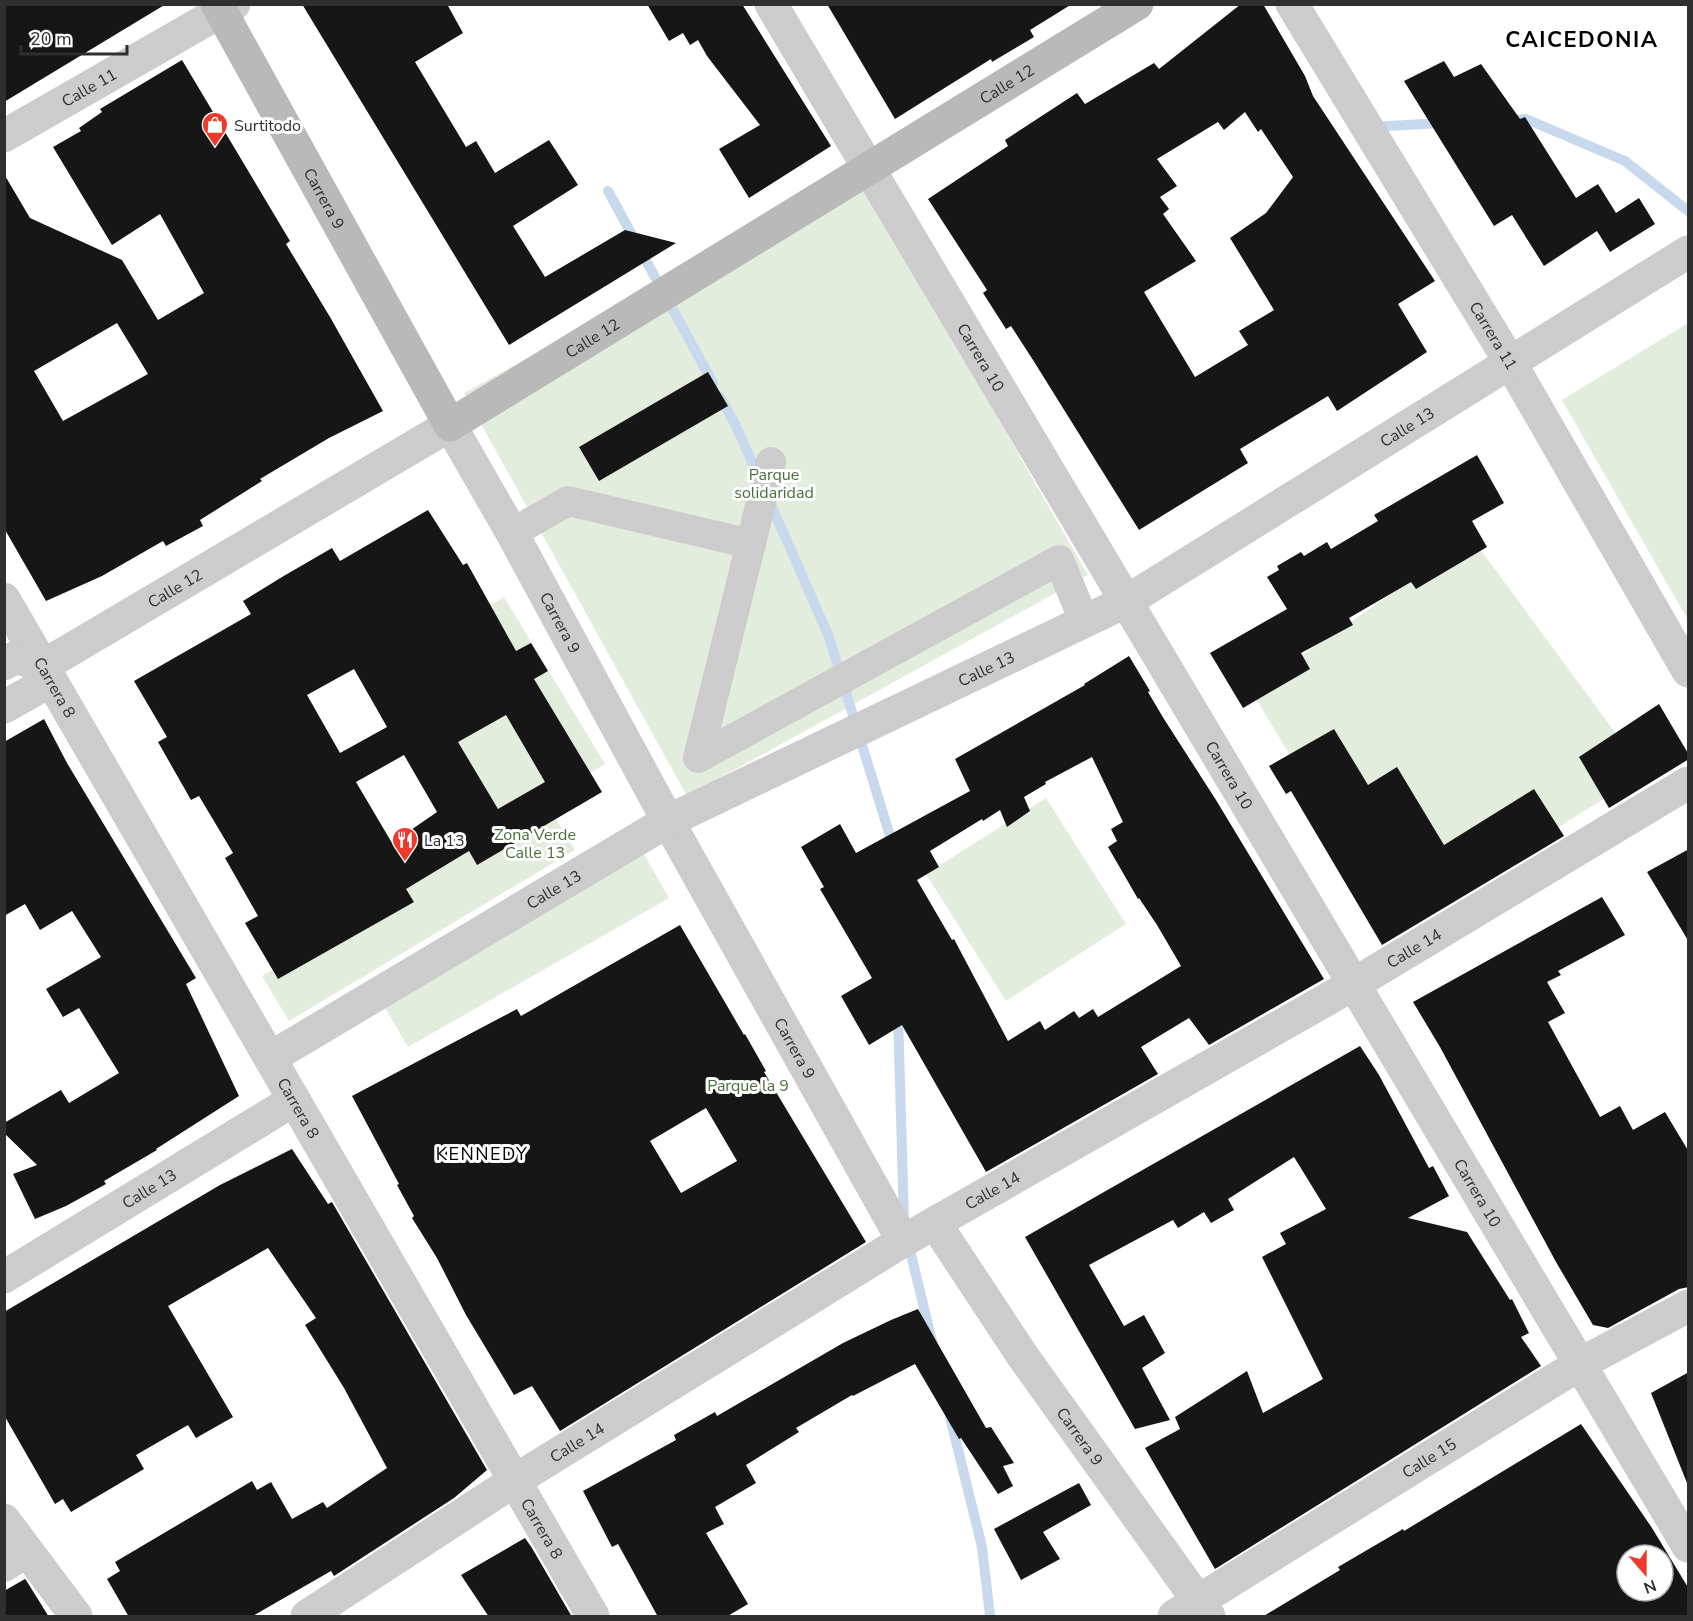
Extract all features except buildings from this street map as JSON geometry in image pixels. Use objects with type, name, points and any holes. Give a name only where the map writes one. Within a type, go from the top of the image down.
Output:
[{"type":"main road","name":"Calle 12","points":[[450,425],[1137,4]]},
{"type":"main road","name":"Carrera 9","points":[[224,7],[450,425]]},
{"type":"street","name":"Carrera 10","points":[[771,4],[1689,1546]]},
{"type":"street","name":"Carrera 11","points":[[1292,4],[1510,362],[1689,671]]},
{"type":"street","name":"Calle 11","points":[[4,136],[224,7]]},
{"type":"street","name":"Calle 13","points":[[270,1058],[668,821],[1126,601],[1689,252]]},
{"type":"street","name":"Carrera 9","points":[[450,425],[903,1241]]},
{"type":"street","name":"Calle 12","points":[[43,666],[450,425]]},
{"type":"street","points":[[771,462],[698,758],[1059,560],[1084,621]]},
{"type":"street","points":[[512,533],[568,501],[751,544]]},
{"type":"street","name":"Carrera 8","points":[[4,599],[593,1617]]},
{"type":"street","points":[[4,664],[16,657],[43,666],[36,689],[4,707]]},
{"type":"street","name":"Calle 14","points":[[307,1617],[514,1481],[903,1241],[1354,984],[1689,783]]},
{"type":"street","name":"Calle 13","points":[[4,1277],[294,1100]]},
{"type":"street","name":"Carrera 9","points":[[935,1223],[1194,1612]]},
{"type":"street","name":"Calle 15","points":[[1194,1612],[1580,1364],[1689,1306]]},
{"type":"street","points":[[4,1520],[16,1560],[76,1617]]},
{"type":"green space","name":"Parque solidaridad","points":[[858,175],[1088,575],[687,796],[464,393]]},
{"type":"green space","points":[[1688,323],[1688,620],[1562,400]]},
{"type":"green space","points":[[1472,538],[1645,773],[1396,929],[1251,691]]},
{"type":"green space","points":[[504,597],[605,764],[505,825],[404,658]]},
{"type":"green space","points":[[1046,798],[1126,924],[1006,1001],[926,874]]},
{"type":"green space","name":"Zona Verde Calle 13","points":[[547,804],[575,850],[289,1021],[262,976]]},
{"type":"green space","points":[[642,851],[669,898],[408,1047],[381,1001]]},
{"type":"waterway","points":[[1512,120],[1526,119],[1625,161],[1688,211]]},
{"type":"waterway","points":[[1371,127],[1442,123]]},
{"type":"waterway","points":[[608,191],[713,383]]},
{"type":"waterway","points":[[720,397],[760,480]]},
{"type":"waterway","points":[[769,500],[829,637],[893,846]]},
{"type":"waterway","points":[[898,1014],[904,1221]]},
{"type":"waterway","points":[[908,1242],[932,1341]]},
{"type":"waterway","points":[[950,1417],[982,1547],[990,1616]]},
{"type":"place","name":"Surtitodo","points":[[215,148]]},
{"type":"place","name":"La 13","points":[[405,863]]},
{"type":"district","name":"CAICEDONIA","points":[[1582,39]]},
{"type":"district","name":"KENNEDY","points":[[482,1154]]},
{"type":"park label","name":"Parque la 9","points":[[748,1085]]}]
